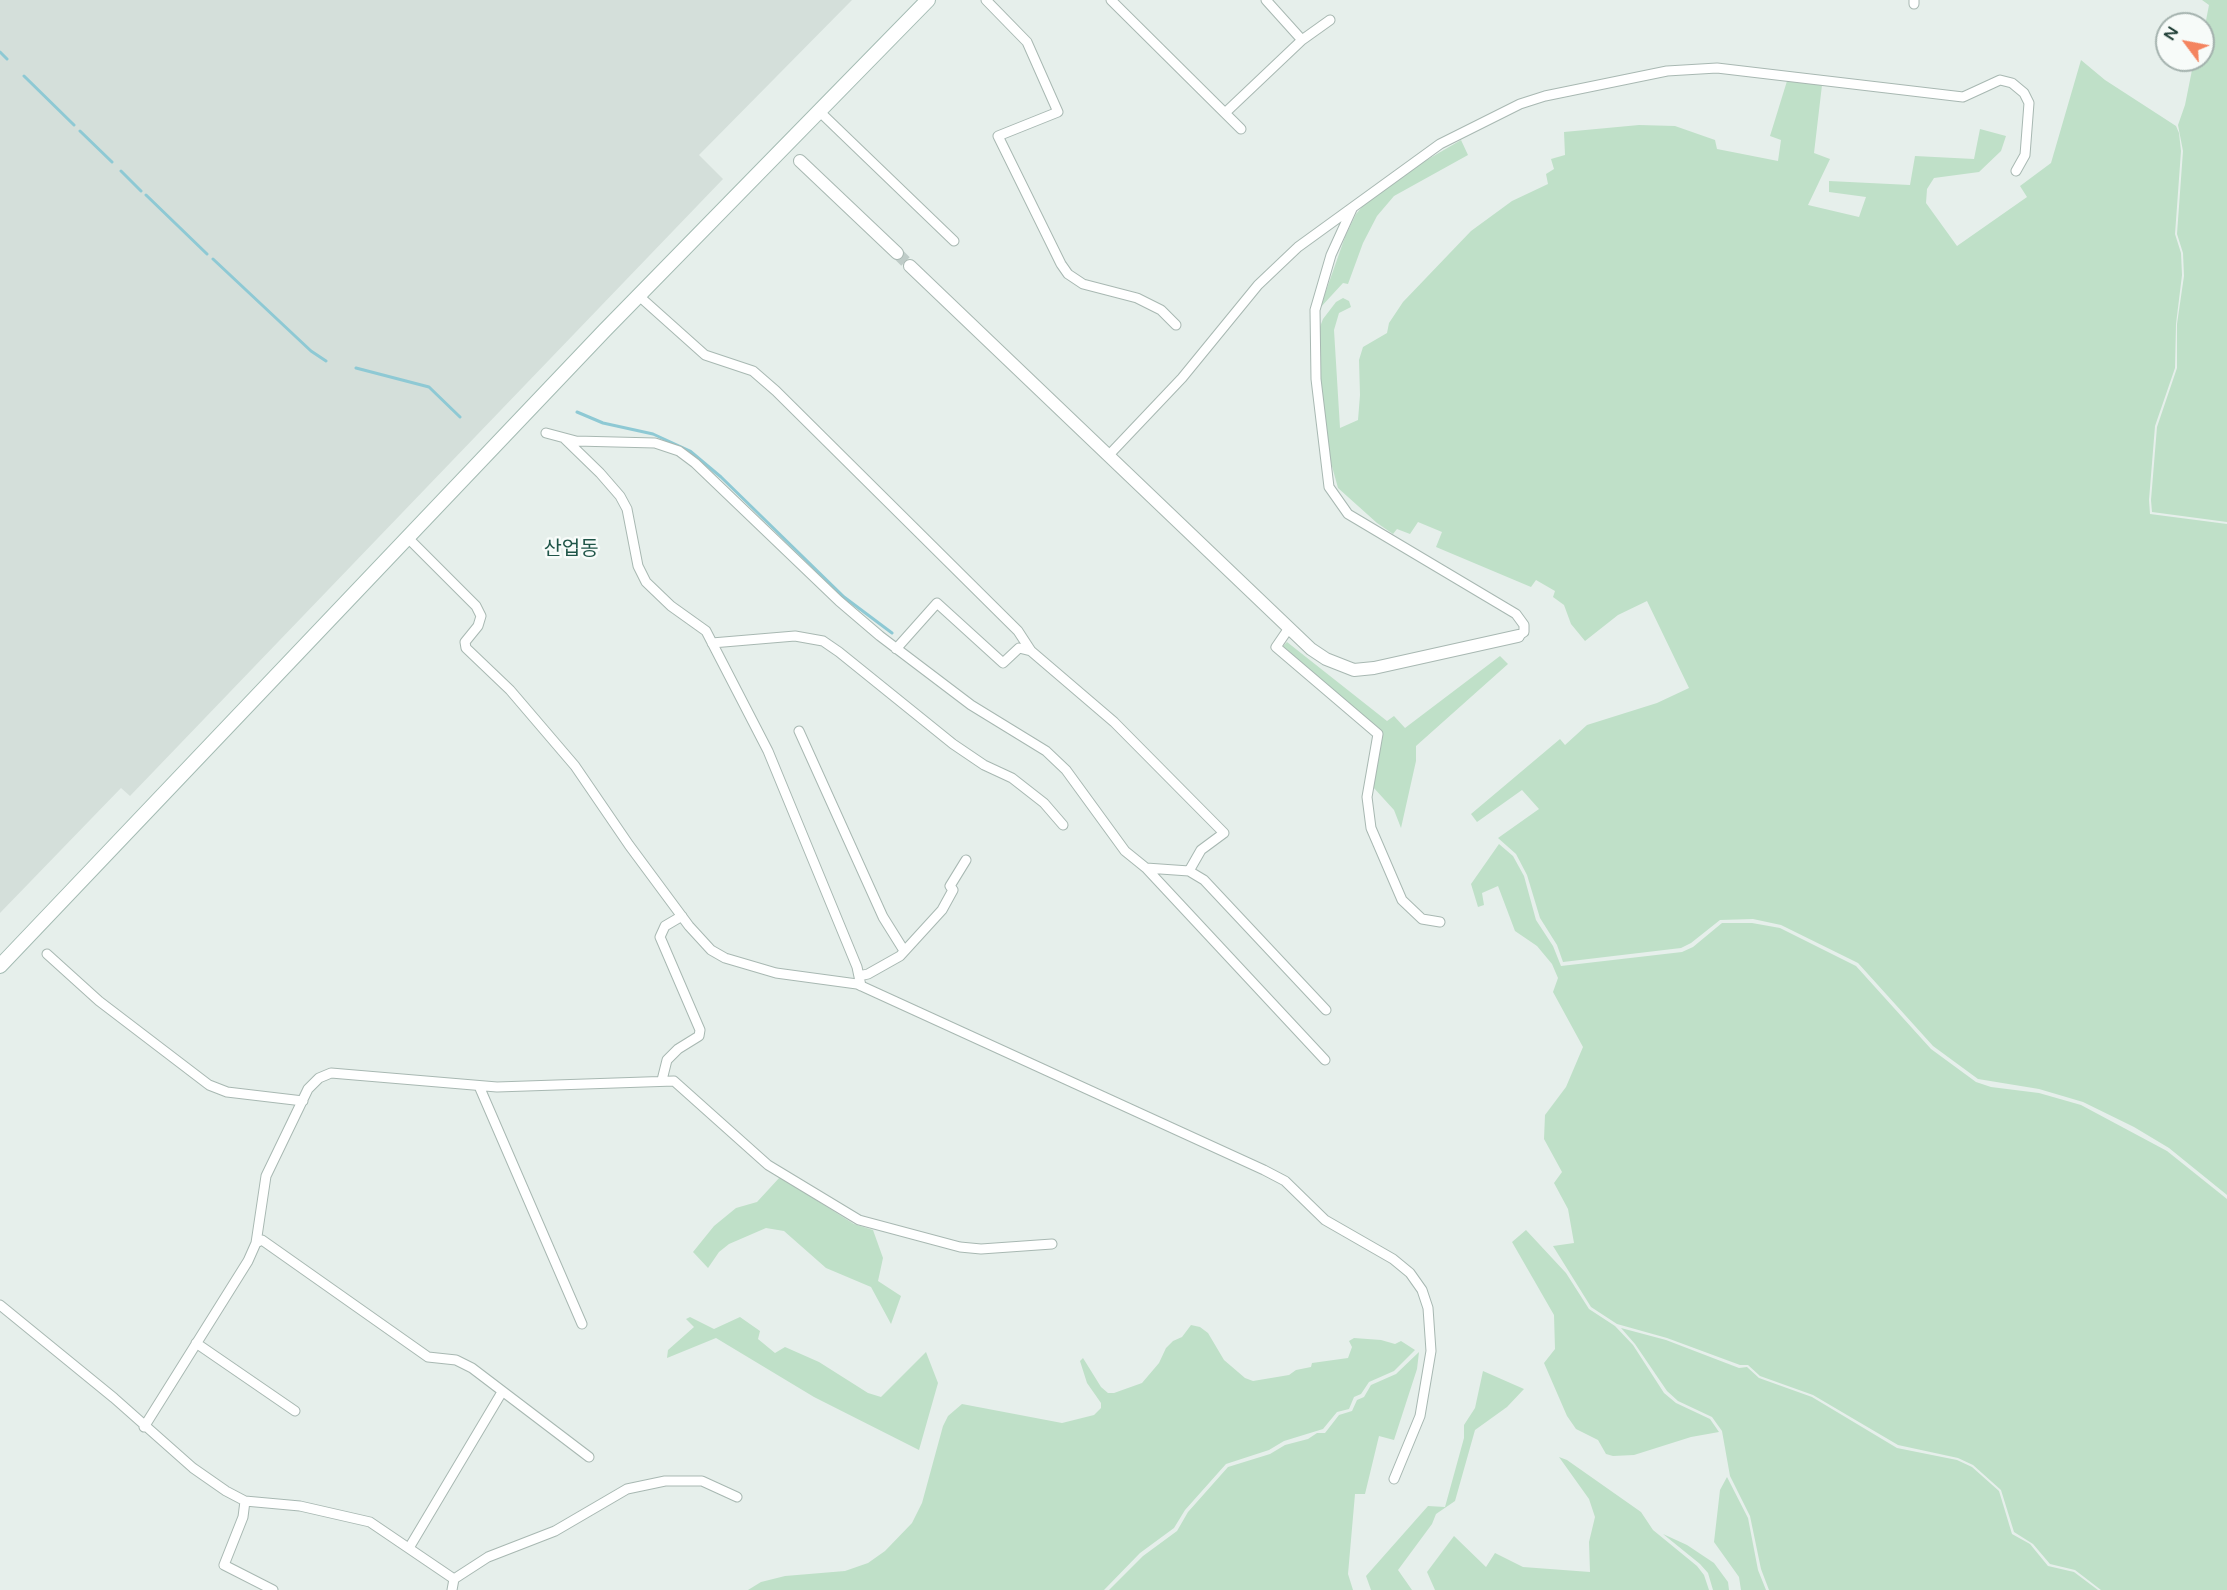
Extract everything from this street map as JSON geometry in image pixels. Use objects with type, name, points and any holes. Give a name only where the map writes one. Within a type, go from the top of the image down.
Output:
[{"type":"main road","points":[[0,966],[639,296],[928,0]]},
{"type":"street","points":[[986,0],[1027,42],[1058,112],[998,136],[1061,264],[1068,274],[1083,284],[1137,298],[1161,310],[1176,325]]},
{"type":"street","points":[[1111,0],[1241,129]]},
{"type":"street","points":[[1266,0],[1302,40]]},
{"type":"street","points":[[1225,113],[1302,40],[1330,20]]},
{"type":"street","points":[[1108,456],[1182,378],[1258,285],[1298,247],[1440,144],[1520,104],[1618,81],[1691,69],[1742,70],[1859,87],[1963,97],[2000,80],[2012,83],[2024,93],[2029,103],[2025,155],[2016,171]]},
{"type":"street","points":[[820,112],[954,241]]},
{"type":"street","points":[[800,160],[897,253]]},
{"type":"street","points":[[910,266],[1289,628],[1326,658],[1354,670],[1374,668],[1518,636],[1524,632],[1524,625],[1516,615],[1348,514],[1329,487],[1316,379],[1315,310],[1331,255],[1352,208]]},
{"type":"street","points":[[639,296],[705,355],[753,371],[776,391],[1018,631],[1031,651],[1114,722],[1224,833],[1201,850],[1189,871]]},
{"type":"street","points":[[546,433],[576,441],[655,443],[680,451],[695,463],[839,601],[896,649],[971,705],[1046,751],[1066,770],[1125,851],[1146,867],[1325,1060]]},
{"type":"street","points":[[564,437],[600,472],[620,496],[627,509],[638,566],[646,582],[671,606],[700,625],[712,643],[768,750],[859,976],[861,986]]},
{"type":"street","points":[[408,538],[476,606],[481,616],[478,626],[465,642],[466,648],[510,690],[575,766],[628,845],[705,945],[725,958],[776,973],[835,979],[861,986],[1264,1170],[1285,1181],[1325,1220],[1393,1259],[1410,1273],[1422,1290],[1428,1308],[1431,1351],[1420,1416],[1394,1479]]},
{"type":"street","points":[[896,649],[936,603],[1003,663],[1019,648],[1031,651]]},
{"type":"street","points":[[1289,628],[1276,647],[1378,734],[1367,797],[1371,828],[1402,900],[1422,919],[1440,922]]},
{"type":"street","points":[[712,643],[795,636],[823,641],[840,652],[953,744],[984,765],[1012,778],[1044,803],[1064,825]]},
{"type":"street","points":[[799,731],[883,917],[903,949]]},
{"type":"street","points":[[859,976],[868,974],[900,956],[903,949],[942,910],[953,890],[950,886],[966,860]]},
{"type":"street","points":[[1146,867],[1189,871],[1204,880],[1326,1010]]},
{"type":"street","points":[[662,1080],[667,1060],[678,1049],[699,1036],[700,1029],[660,937],[665,926],[682,916]]},
{"type":"street","points":[[47,954],[99,1001],[209,1085],[228,1092],[303,1101]]},
{"type":"street","points":[[144,1427],[248,1261],[256,1243],[266,1176],[308,1089],[319,1078],[331,1073],[479,1086],[583,1086],[674,1081],[768,1165],[859,1220],[960,1247],[981,1249],[1052,1244]]},
{"type":"street","points":[[479,1086],[582,1324]]},
{"type":"street","points":[[256,1243],[262,1240],[428,1357],[456,1360],[472,1368],[589,1457]]},
{"type":"street","points":[[0,1305],[114,1398],[144,1427],[193,1468],[245,1501],[300,1506],[370,1522],[454,1579]]},
{"type":"street","points":[[196,1343],[295,1411]]},
{"type":"street","points":[[409,1548],[502,1392]]},
{"type":"street","points":[[452,1590],[454,1579],[488,1557],[555,1531],[627,1489],[665,1481],[702,1481],[736,1497]]},
{"type":"street","points":[[245,1501],[243,1517],[224,1565],[273,1590]]},
{"type":"shaded area","points":[[0,0],[852,0],[699,155],[723,179],[130,796],[121,788],[0,913]]},
{"type":"green space","points":[[2202,0],[2227,0],[2227,522],[2152,512],[2151,500],[2157,427],[2177,368],[2177,324],[2184,276],[2183,253],[2177,234],[2183,151],[2178,125],[2185,105],[2192,72],[2215,72],[2215,12],[2208,12],[2209,5]]},
{"type":"green space","points":[[2081,60],[2105,80],[2176,126],[2179,133],[2181,151],[2175,234],[2181,253],[2182,275],[2176,324],[2175,368],[2155,426],[2149,500],[2150,514],[2227,524],[2227,1195],[2169,1148],[2134,1127],[2083,1102],[2039,1089],[1978,1079],[1933,1046],[1858,963],[1781,925],[1753,919],[1720,920],[1681,948],[1563,962],[1557,945],[1540,918],[1527,875],[1516,854],[1498,838],[1539,809],[1522,790],[1477,822],[1471,814],[1560,739],[1565,745],[1587,725],[1657,703],[1689,688],[1647,601],[1618,615],[1585,641],[1571,624],[1564,605],[1553,597],[1555,591],[1536,580],[1531,587],[1436,547],[1442,532],[1418,522],[1410,534],[1397,529],[1393,534],[1377,523],[1338,488],[1330,459],[1320,391],[1318,332],[1323,319],[1336,302],[1343,298],[1349,301],[1351,307],[1339,313],[1334,330],[1340,428],[1358,420],[1359,360],[1363,347],[1387,333],[1389,323],[1403,302],[1471,231],[1512,201],[1548,184],[1546,174],[1554,169],[1551,159],[1565,155],[1564,132],[1639,125],[1675,126],[1715,140],[1717,149],[1778,161],[1781,140],[1770,136],[1787,81],[1822,85],[1814,153],[1830,159],[1808,205],[1859,217],[1866,197],[1829,192],[1829,181],[1910,185],[1915,156],[1974,159],[1980,129],[2006,136],[2001,151],[1979,172],[1934,178],[1927,189],[1926,203],[1957,246],[2027,197],[2020,186],[2051,163]]},
{"type":"green space","points":[[1461,140],[1468,155],[1394,196],[1377,216],[1363,243],[1348,284],[1343,283],[1320,308],[1345,237],[1356,214],[1366,202],[1413,168]]},
{"type":"green space","points":[[1287,642],[1387,721],[1394,716],[1405,728],[1500,656],[1508,664],[1416,746],[1416,761],[1401,828],[1394,810],[1373,787],[1382,734],[1283,646]]},
{"type":"green space","points":[[1499,844],[1513,856],[1524,876],[1536,920],[1553,946],[1561,966],[1682,952],[1693,947],[1722,923],[1752,923],[1780,928],[1856,966],[1931,1049],[1976,1082],[1991,1087],[2039,1093],[2081,1105],[2167,1151],[2227,1199],[2227,1590],[2101,1590],[2075,1570],[2050,1564],[2033,1544],[2014,1532],[2001,1490],[1973,1465],[1958,1458],[1898,1445],[1813,1395],[1760,1376],[1748,1365],[1740,1365],[1667,1338],[1617,1324],[1591,1307],[1553,1246],[1574,1243],[1568,1209],[1554,1183],[1562,1172],[1544,1139],[1545,1115],[1566,1087],[1583,1047],[1553,992],[1558,978],[1552,964],[1537,946],[1515,931],[1498,886],[1482,893],[1484,905],[1478,907],[1471,884]]},
{"type":"green space","points":[[780,1177],[854,1224],[873,1230],[883,1258],[878,1281],[901,1296],[891,1324],[871,1287],[826,1268],[784,1231],[766,1228],[729,1244],[719,1252],[708,1268],[693,1252],[714,1226],[736,1208],[757,1202]]},
{"type":"green space","points":[[1526,1230],[1566,1273],[1589,1309],[1615,1326],[1633,1345],[1664,1393],[1676,1403],[1710,1419],[1719,1432],[1691,1437],[1634,1455],[1613,1456],[1606,1454],[1598,1440],[1576,1429],[1567,1416],[1544,1363],[1555,1349],[1554,1315],[1512,1242]]},
{"type":"green space","points":[[690,1317],[714,1329],[740,1317],[760,1331],[758,1339],[775,1353],[785,1347],[819,1362],[868,1393],[881,1397],[926,1352],[938,1383],[919,1450],[814,1397],[716,1338],[667,1358],[668,1350],[694,1327],[686,1319]]},
{"type":"green space","points":[[1191,1325],[1200,1327],[1208,1333],[1224,1360],[1245,1378],[1253,1381],[1289,1375],[1296,1370],[1311,1367],[1312,1363],[1348,1358],[1352,1347],[1349,1341],[1354,1338],[1381,1340],[1395,1344],[1401,1341],[1415,1350],[1394,1371],[1369,1382],[1361,1394],[1354,1397],[1349,1409],[1337,1412],[1323,1429],[1284,1441],[1269,1450],[1226,1464],[1185,1510],[1174,1528],[1140,1553],[1104,1590],[748,1590],[761,1582],[785,1576],[845,1571],[868,1563],[885,1551],[912,1523],[922,1503],[943,1426],[948,1416],[962,1404],[1062,1423],[1094,1415],[1101,1408],[1101,1403],[1087,1383],[1080,1361],[1083,1358],[1101,1387],[1108,1393],[1114,1393],[1142,1383],[1159,1363],[1166,1348],[1173,1341],[1182,1337]]},
{"type":"green space","points":[[1621,1328],[1666,1340],[1739,1368],[1747,1367],[1759,1378],[1812,1397],[1897,1448],[1957,1460],[1972,1467],[1999,1491],[2012,1534],[2030,1544],[2048,1566],[2074,1572],[2098,1590],[1769,1590],[1761,1569],[1750,1516],[1730,1476],[1722,1431],[1712,1417],[1678,1401],[1667,1391],[1635,1344]]},
{"type":"green space","points":[[1419,1352],[1417,1369],[1394,1440],[1379,1436],[1365,1494],[1355,1494],[1348,1574],[1353,1590],[1109,1590],[1143,1556],[1177,1531],[1188,1512],[1228,1467],[1270,1454],[1285,1445],[1308,1439],[1317,1433],[1325,1433],[1339,1415],[1352,1411],[1357,1400],[1364,1397],[1371,1385],[1396,1374]]},
{"type":"green space","points":[[1483,1371],[1524,1389],[1507,1407],[1475,1430],[1455,1501],[1436,1514],[1432,1524],[1398,1570],[1412,1590],[1371,1590],[1366,1576],[1428,1506],[1445,1507],[1464,1438],[1464,1425],[1475,1408]]},
{"type":"green space","points":[[1559,1457],[1567,1460],[1641,1512],[1653,1530],[1697,1566],[1704,1575],[1709,1590],[1435,1590],[1427,1572],[1454,1536],[1486,1567],[1495,1553],[1523,1567],[1590,1572],[1589,1542],[1595,1517],[1589,1499]]},
{"type":"green space","points":[[1727,1477],[1748,1518],[1758,1570],[1766,1590],[1741,1590],[1739,1577],[1714,1542],[1720,1490]]},
{"type":"green space","points":[[1663,1534],[1687,1545],[1714,1563],[1728,1582],[1729,1590],[1713,1590],[1708,1573],[1700,1564]]},
{"type":"waterway","points":[[0,52],[7,59]]},
{"type":"waterway","points":[[24,76],[74,125]]},
{"type":"waterway","points":[[80,131],[112,162]]},
{"type":"waterway","points":[[121,171],[141,191]]},
{"type":"waterway","points":[[146,195],[207,254]]},
{"type":"waterway","points":[[213,259],[311,351],[326,361]]},
{"type":"waterway","points":[[356,368],[429,387],[460,417]]},
{"type":"waterway","points":[[577,412],[603,423],[653,434],[690,451],[721,477],[844,597],[892,633]]},
{"type":"tunnel","points":[[897,253],[910,266]]},
{"type":"district","name":"산업동","points":[[571,550]]}]
